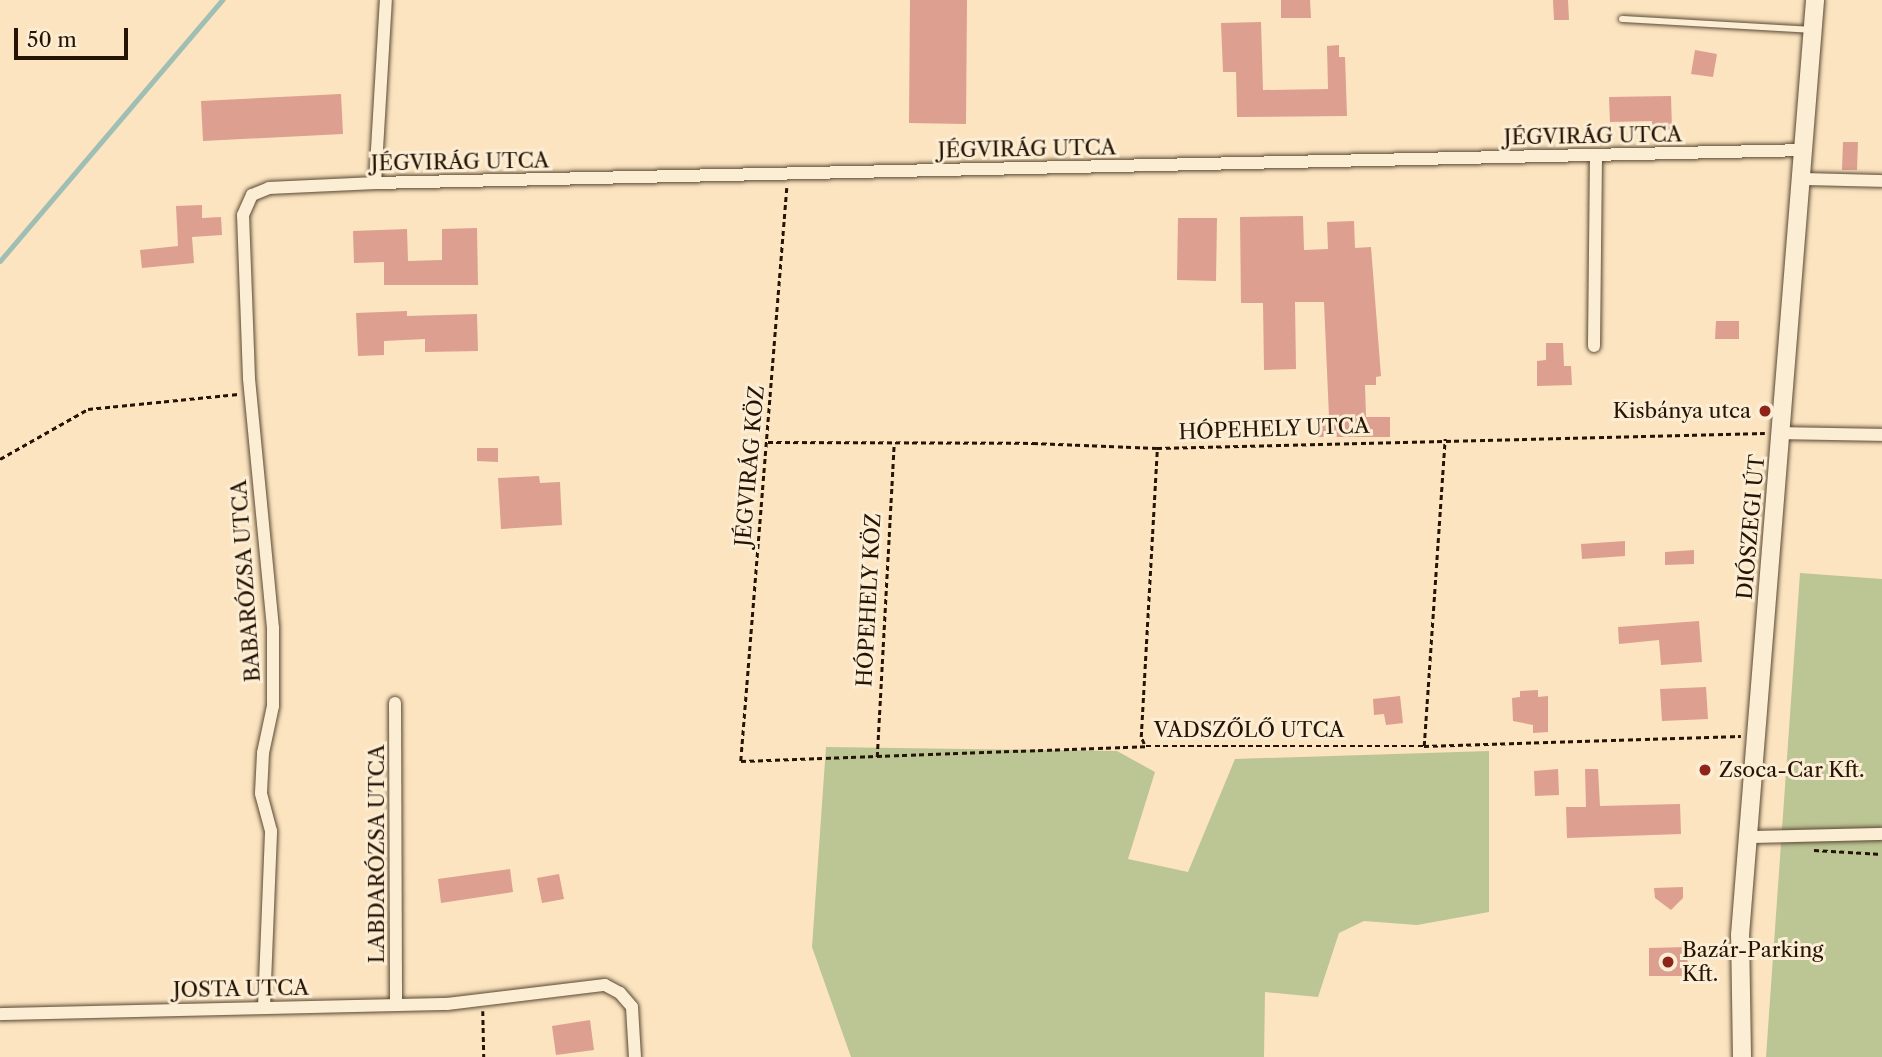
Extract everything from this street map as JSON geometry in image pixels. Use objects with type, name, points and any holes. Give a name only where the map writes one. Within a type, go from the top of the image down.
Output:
[{"type":"main road","name":"DIÓSZEGI ÚT","points":[[1742,1057],[1740,934],[1815,0]]},
{"type":"street","points":[[375,183],[386,0]]},
{"type":"street","name":"JÉGVIRÁG UTCA","points":[[252,195],[269,188],[375,183],[1803,150]]},
{"type":"street","points":[[1594,346],[1596,155]]},
{"type":"street","points":[[1801,179],[1882,181]]},
{"type":"street","name":"BABARÓZSA UTCA","points":[[252,195],[243,215],[250,393],[273,628],[273,706],[263,752],[261,793],[271,831],[264,1007]]},
{"type":"street","points":[[1781,433],[1882,435]]},
{"type":"street","name":"LABDARÓZSA UTCA","points":[[395,703],[396,1004]]},
{"type":"street","points":[[1749,836],[1882,834]]},
{"type":"street","name":"JOSTA UTCA","points":[[0,1014],[483,1001],[604,985],[620,993],[632,1007],[635,1057]]},
{"type":"lane","points":[[1622,19],[1813,30]]},
{"type":"path","name":"JÉGVIRÁG KÖZ","points":[[741,761],[788,174]]},
{"type":"path","points":[[0,459],[88,409],[250,393]]},
{"type":"path","name":"HÓPEHELY UTCA","points":[[768,442],[1157,448],[1781,433]]},
{"type":"path","points":[[1424,746],[1445,439]]},
{"type":"path","name":"HÓPEHELY KÖZ","points":[[877,757],[894,443]]},
{"type":"path","points":[[1146,746],[1141,737],[1157,448]]},
{"type":"path","name":"VADSZŐLŐ UTCA","points":[[741,761],[1146,746],[1424,746],[1757,735]]},
{"type":"path","points":[[483,1001],[484,1057]]},
{"type":"green space","points":[[1800,573],[1882,579],[1882,1057],[1766,1057]]},
{"type":"green space","points":[[826,747],[1117,751],[1155,772],[1128,859],[1188,872],[1235,759],[1489,751],[1489,912],[1417,925],[1364,921],[1339,933],[1318,997],[1265,992],[1264,1057],[851,1057],[812,947]]},
{"type":"building","points":[[910,0],[967,0],[966,124],[909,123]]},
{"type":"building","points":[[1281,0],[1310,0],[1311,18],[1281,18]]},
{"type":"building","points":[[1553,0],[1568,0],[1569,20],[1554,20]]},
{"type":"building","points":[[1261,22],[1263,90],[1328,89],[1327,46],[1339,45],[1339,57],[1345,57],[1347,116],[1237,117],[1236,72],[1223,72],[1221,23]]},
{"type":"building","points":[[1695,50],[1717,54],[1713,77],[1691,74]]},
{"type":"building","points":[[341,94],[343,134],[203,141],[201,101]]},
{"type":"building","points":[[1671,96],[1672,130],[1652,130],[1652,121],[1610,122],[1609,97]]},
{"type":"building","points":[[1843,142],[1858,142],[1857,170],[1842,170]]},
{"type":"building","points":[[202,205],[202,218],[221,217],[222,235],[192,237],[194,263],[142,268],[140,250],[178,246],[176,206]]},
{"type":"building","points":[[1303,216],[1304,250],[1328,249],[1327,222],[1354,221],[1355,248],[1371,247],[1381,376],[1376,377],[1376,385],[1365,385],[1366,417],[1390,417],[1390,437],[1316,437],[1316,417],[1329,417],[1324,302],[1295,302],[1296,369],[1264,370],[1263,303],[1241,303],[1240,217]]},
{"type":"building","points":[[1178,218],[1217,218],[1216,281],[1177,280]]},
{"type":"building","points":[[477,228],[478,285],[384,285],[384,262],[354,263],[353,231],[407,229],[408,261],[442,260],[442,229]]},
{"type":"building","points":[[407,311],[407,316],[477,314],[478,351],[425,352],[425,339],[384,341],[384,355],[358,356],[356,313]]},
{"type":"building","points":[[1716,321],[1739,321],[1739,339],[1715,339]]},
{"type":"building","points":[[1546,343],[1563,343],[1564,366],[1571,366],[1572,385],[1537,386],[1537,361],[1546,360]]},
{"type":"building","points":[[477,448],[498,448],[498,462],[477,461]]},
{"type":"building","points":[[539,476],[540,483],[560,482],[562,525],[501,529],[498,478]]},
{"type":"building","points":[[1625,541],[1625,556],[1582,559],[1581,544]]},
{"type":"building","points":[[1694,550],[1694,564],[1665,565],[1665,552]]},
{"type":"building","points":[[1699,621],[1702,662],[1661,665],[1659,640],[1619,644],[1618,627]]},
{"type":"building","points":[[1706,687],[1708,719],[1662,721],[1660,689]]},
{"type":"building","points":[[1538,690],[1538,697],[1548,696],[1548,732],[1533,733],[1533,725],[1513,721],[1512,698],[1520,697],[1520,691]]},
{"type":"building","points":[[1400,696],[1403,723],[1386,725],[1384,714],[1374,715],[1373,699]]},
{"type":"building","points":[[1558,769],[1559,795],[1535,796],[1534,771]]},
{"type":"building","points":[[1585,769],[1598,769],[1600,806],[1680,804],[1681,834],[1567,838],[1566,807],[1586,807]]},
{"type":"building","points":[[510,869],[513,892],[441,903],[438,879]]},
{"type":"building","points":[[559,874],[564,899],[542,903],[537,878]]},
{"type":"building","points":[[1683,887],[1683,898],[1671,910],[1655,898],[1654,888]]},
{"type":"building","name":"Bazár-Parking Kft.","points":[[1687,947],[1688,976],[1649,976],[1649,948]]},
{"type":"building","points":[[590,1020],[594,1050],[556,1055],[552,1026]]},
{"type":"waterway","points":[[0,261],[222,0]]},
{"type":"place","name":"Kisbánya utca","points":[[1765,411]]},
{"type":"place","name":"Zsoca-Car Kft.","points":[[1705,770]]},
{"type":"place","name":"Bazár-Parking Kft.","points":[[1668,962]]}]
